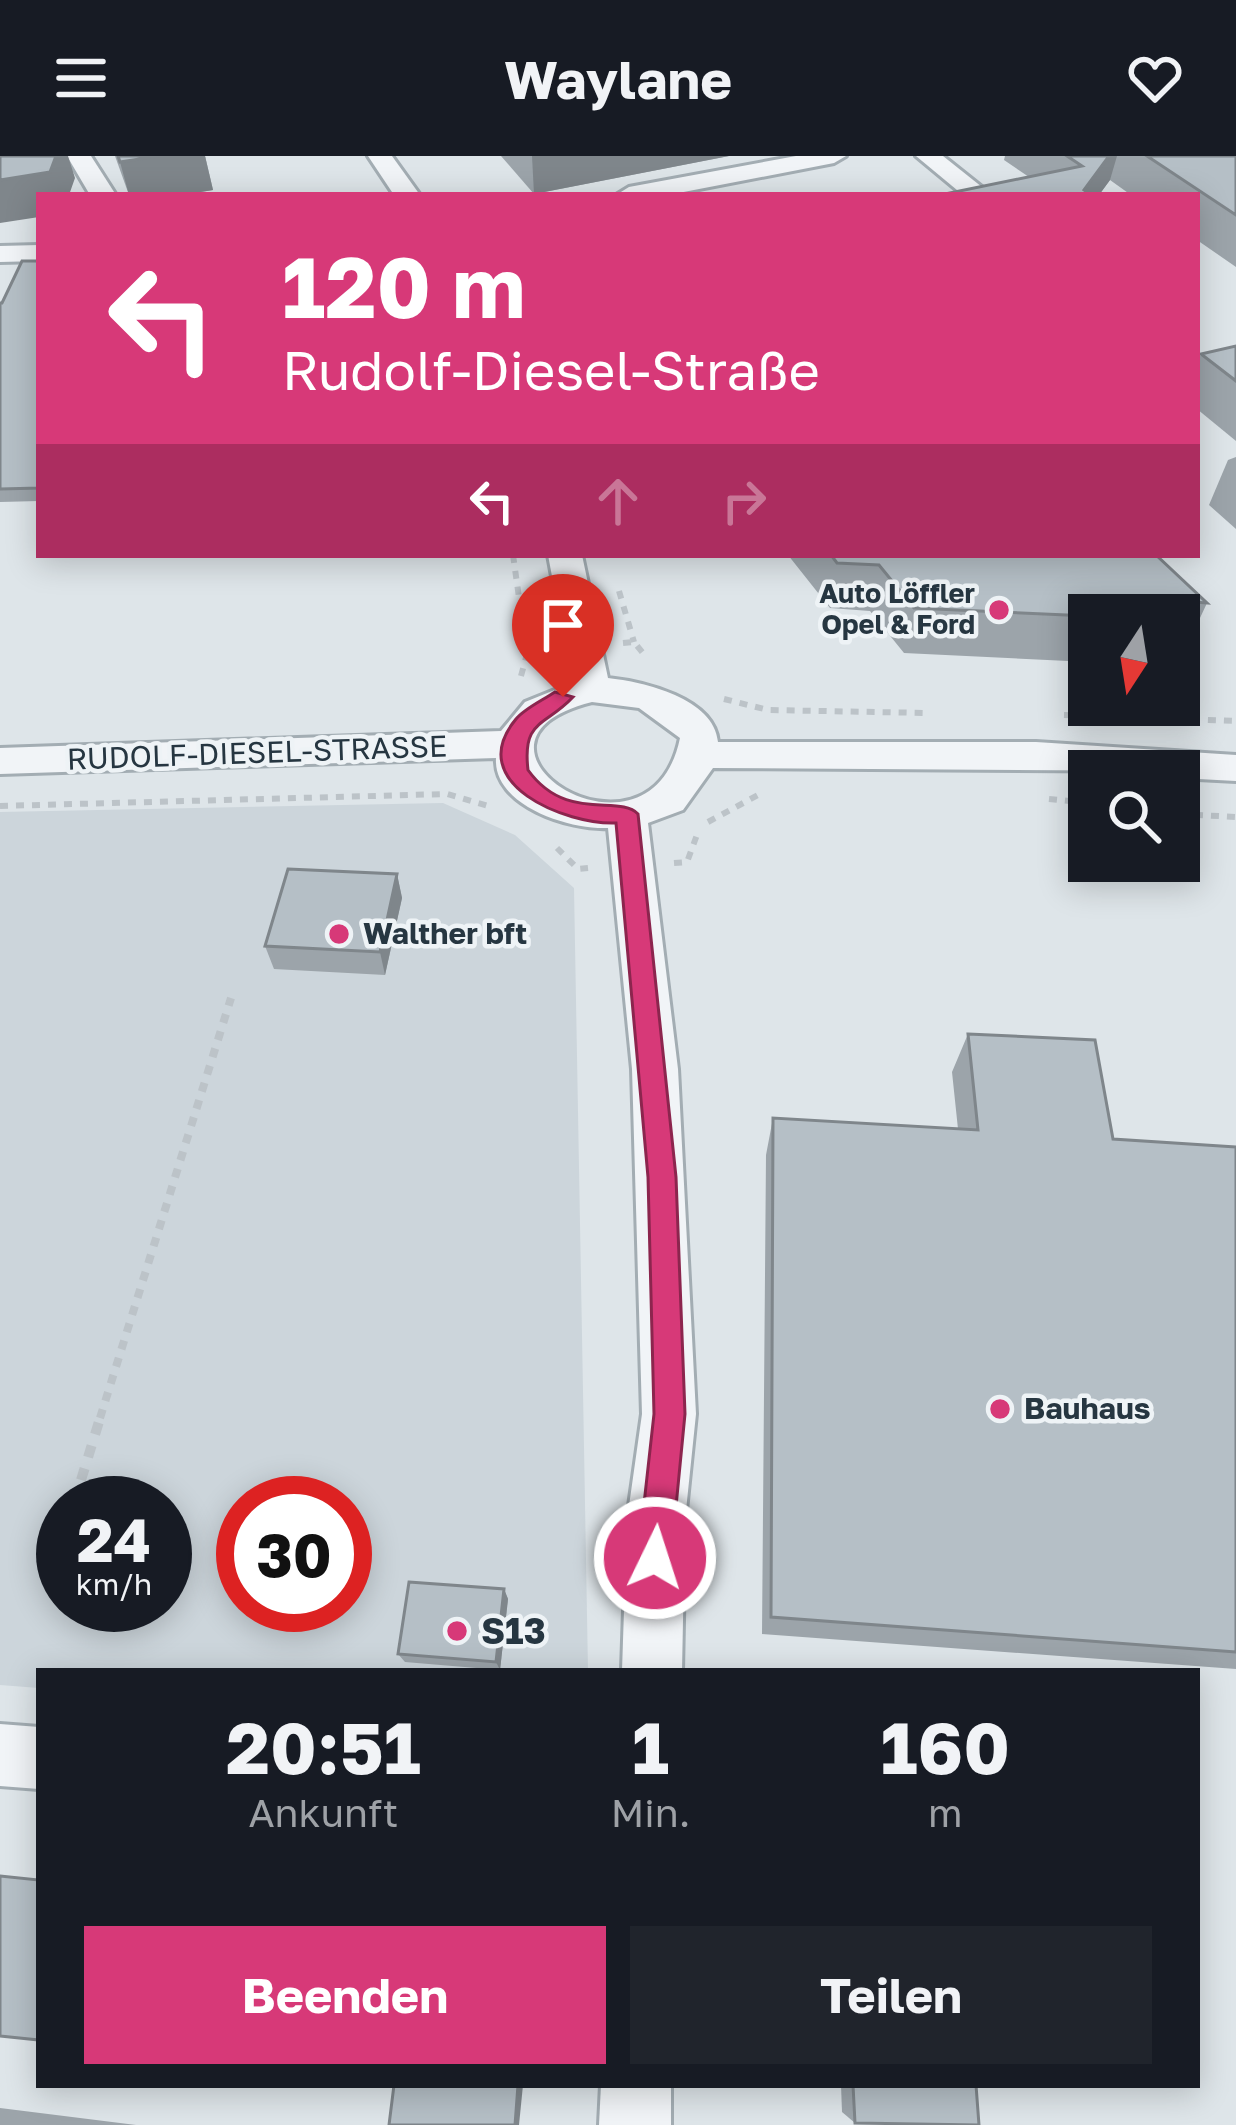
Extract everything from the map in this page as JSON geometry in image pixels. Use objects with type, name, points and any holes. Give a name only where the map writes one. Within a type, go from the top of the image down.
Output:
[{"type":"street","points":[[79,156],[101,192]]},
{"type":"street","points":[[380,156],[405,192]]},
{"type":"street","points":[[645,192],[834,156]]},
{"type":"street","points":[[928,156],[975,192]]},
{"type":"street","points":[[0,288],[19,253]]},
{"type":"street","points":[[565,558],[592,690]]},
{"type":"street","points":[[592,690],[658,699],[700,736],[701,755],[690,782],[630,840],[593,816],[556,806],[529,789],[517,771],[514,744],[540,709],[592,690]]},
{"type":"street","name":"RUDOLF-DIESEL-STRASSE","points":[[0,761],[514,744]]},
{"type":"street","points":[[701,755],[1036,755],[1236,768]]},
{"type":"street","points":[[630,840],[658,1112],[669,1414],[656,1520],[652,1668]]},
{"type":"street","points":[[0,1755],[36,1758]]},
{"type":"street","points":[[635,2125],[636,2088]]},
{"type":"path","points":[[513,558],[528,666],[519,679]]},
{"type":"path","points":[[527,654],[634,642],[645,657],[663,668]]},
{"type":"path","points":[[715,695],[745,708],[939,713]]},
{"type":"path","points":[[1050,715],[1236,721]]},
{"type":"path","points":[[546,840],[578,869],[630,840],[687,862],[688,847],[715,815],[768,793]]},
{"type":"path","points":[[0,806],[447,794],[506,814]]},
{"type":"path","points":[[1200,815],[1236,818]]},
{"type":"path","points":[[82,1476],[231,998]]},
{"type":"shaded area","points":[[443,803],[515,835],[574,888],[588,1668],[36,1668],[36,1688],[0,1685],[0,812]]},
{"type":"building","points":[[0,156],[56,156],[50,172],[0,180]]},
{"type":"building","points":[[118,156],[159,156],[120,162]]},
{"type":"building","points":[[1067,156],[1109,156],[1087,192],[955,192],[1082,166]]},
{"type":"building","points":[[1147,156],[1236,156],[1236,215]]},
{"type":"building","points":[[22,261],[36,261],[36,488],[0,489],[2,303]]},
{"type":"building","points":[[1236,346],[1236,381],[1201,354]]},
{"type":"building","points":[[833,558],[1159,558],[1197,594],[1068,594],[1068,615],[914,608],[879,565],[837,563]]},
{"type":"building","name":"Walther bft","points":[[288,869],[397,874],[380,952],[265,946]]},
{"type":"building","name":"Bauhaus","points":[[968,1034],[1095,1040],[1113,1139],[1236,1147],[1236,1652],[771,1617],[773,1118],[978,1130]]},
{"type":"building","name":"S13","points":[[409,1582],[504,1589],[496,1662],[398,1654]]},
{"type":"building","points":[[0,1876],[36,1880],[36,2040],[0,2036]]},
{"type":"building","points":[[394,2088],[518,2088],[515,2125],[389,2125]]},
{"type":"building","points":[[853,2088],[976,2088],[979,2125],[855,2123]]},
{"type":"place","name":"Auto Löffler Opel & Ford","points":[[999,610]]},
{"type":"place","name":"Walther bft","points":[[339,934]]},
{"type":"place","name":"Bauhaus","points":[[1000,1409]]},
{"type":"place","name":"S13","points":[[457,1631]]},
{"type":"route","points":[[563,697],[524,723],[514,744],[517,771],[529,789],[556,806],[593,816],[627,814],[662,1177],[669,1414],[655,1558]]}]
